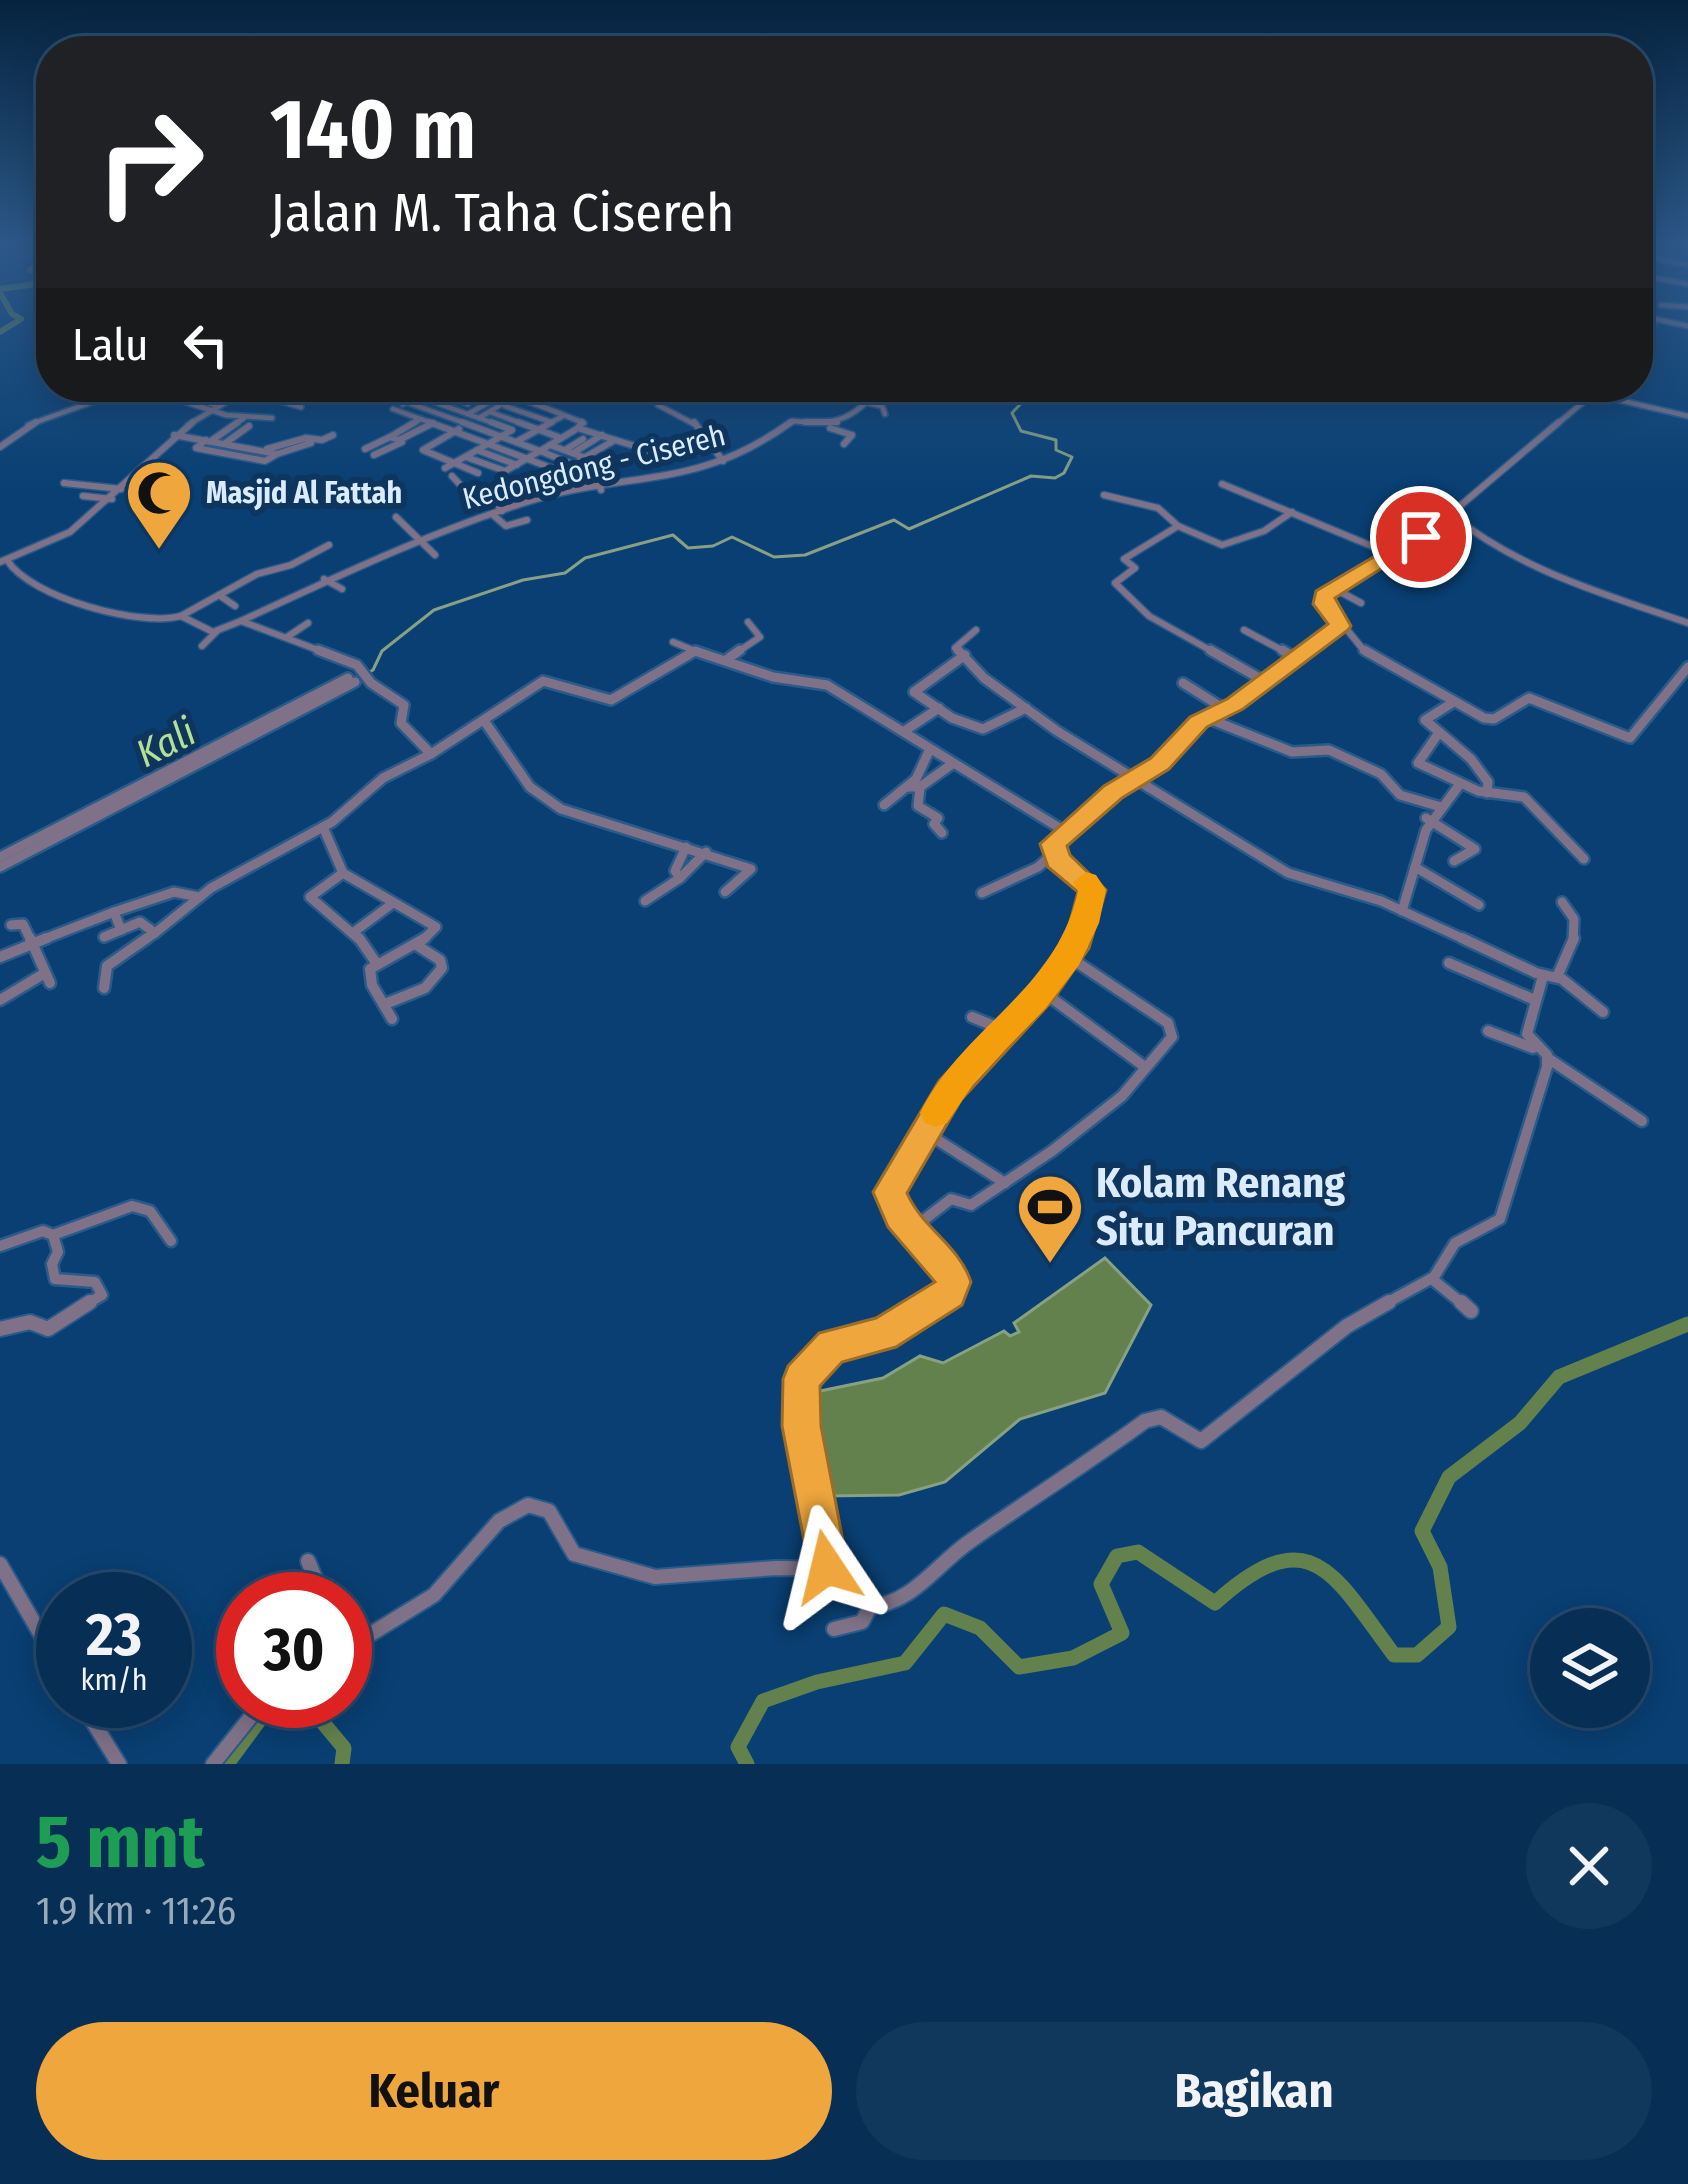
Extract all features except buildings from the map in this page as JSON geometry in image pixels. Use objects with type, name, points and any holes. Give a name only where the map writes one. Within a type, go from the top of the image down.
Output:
[{"type":"street","points":[[0,447],[23,427],[94,402]]},
{"type":"street","points":[[191,402],[216,409]]},
{"type":"street","points":[[204,402],[247,422]]},
{"type":"street","points":[[227,402],[174,435],[112,499],[66,537],[3,561],[56,596],[158,622],[181,616],[257,574],[291,565],[329,545]]},
{"type":"street","points":[[289,402],[302,406]]},
{"type":"street","points":[[400,402],[393,409],[554,469],[586,458],[615,440]]},
{"type":"street","points":[[414,402],[573,464]]},
{"type":"street","points":[[416,406],[424,402]]},
{"type":"street","points":[[434,402],[512,430]]},
{"type":"street","points":[[462,402],[468,404]]},
{"type":"street","points":[[457,410],[472,402]]},
{"type":"street","points":[[468,414],[491,402]]},
{"type":"street","points":[[444,464],[423,450],[511,402]]},
{"type":"street","points":[[520,402],[648,450],[656,458],[661,479]]},
{"type":"street","points":[[659,402],[692,421],[723,461]]},
{"type":"street","points":[[1579,402],[1452,515],[1322,599],[1369,657],[1451,704],[1490,719],[1529,698],[1630,738],[1688,667]]},
{"type":"street","points":[[1637,402],[1688,416]]},
{"type":"street","points":[[868,403],[883,406],[885,414]]},
{"type":"street","name":"Kedongdong - Cisereh","points":[[216,632],[324,579],[497,510],[566,490],[601,490],[689,476],[764,444],[794,422],[830,428],[868,403]]},
{"type":"street","points":[[504,406],[551,422]]},
{"type":"street","points":[[374,455],[434,412]]},
{"type":"street","points":[[490,412],[561,438]]},
{"type":"street","points":[[516,442],[562,416]]},
{"type":"street","points":[[272,418],[247,422],[196,448],[267,461],[311,443],[307,438]]},
{"type":"street","points":[[224,444],[247,422]]},
{"type":"street","points":[[365,449],[433,423]]},
{"type":"street","points":[[455,464],[522,424]]},
{"type":"street","points":[[548,434],[576,424]]},
{"type":"street","points":[[466,457],[501,471],[550,445],[576,424]]},
{"type":"street","points":[[830,428],[851,435],[844,444]]},
{"type":"street","points":[[174,435],[277,454]]},
{"type":"street","points":[[262,450],[333,435]]},
{"type":"street","points":[[569,451],[602,435]]},
{"type":"street","points":[[238,446],[249,437]]},
{"type":"street","points":[[569,451],[583,439]]},
{"type":"street","points":[[550,445],[586,458]]},
{"type":"street","points":[[656,458],[713,449]]},
{"type":"street","points":[[478,450],[517,465]]},
{"type":"street","points":[[241,468],[254,459]]},
{"type":"street","points":[[434,465],[455,464],[478,473]]},
{"type":"street","points":[[487,490],[467,492],[452,478],[490,466]]},
{"type":"street","points":[[485,480],[506,526],[526,520]]},
{"type":"street","points":[[575,486],[598,482],[601,490]]},
{"type":"street","points":[[64,483],[121,489]]},
{"type":"street","points":[[1222,484],[1391,554]]},
{"type":"street","points":[[1104,495],[1157,508],[1178,526],[1227,545],[1264,531],[1292,512]]},
{"type":"street","points":[[83,496],[112,499]]},
{"type":"street","points":[[497,510],[516,500]]},
{"type":"street","points":[[1452,515],[1479,537],[1574,583],[1688,623]]},
{"type":"street","points":[[395,517],[435,555]]},
{"type":"street","points":[[1178,526],[1124,559],[1136,568],[1115,583],[1117,588],[1149,616],[1266,682]]},
{"type":"street","points":[[291,565],[302,571]]},
{"type":"street","points":[[324,579],[342,590]]},
{"type":"street","points":[[1335,589],[1361,603]]},
{"type":"street","points":[[219,595],[235,606]]},
{"type":"street","points":[[277,603],[292,613]]},
{"type":"street","points":[[181,616],[216,632],[202,646]]},
{"type":"street","points":[[241,621],[287,637],[369,678],[404,705],[401,723],[431,754]]},
{"type":"street","points":[[726,660],[760,637],[748,622]]},
{"type":"street","points":[[287,637],[308,623]]},
{"type":"street","points":[[827,1567],[810,1485],[800,1386],[805,1372],[832,1346],[883,1334],[950,1293],[950,1270],[894,1208],[890,1192],[967,1068],[1042,992],[1083,933],[1092,890],[1053,854],[1053,844],[1135,778],[1160,764],[1207,718],[1226,710],[1340,626]]},
{"type":"street","points":[[976,630],[955,644],[984,678],[1298,878],[1341,886],[1544,976],[1557,977],[1603,1012]]},
{"type":"street","points":[[1244,630],[1296,658]]},
{"type":"street","points":[[673,642],[781,679],[823,683],[1066,832]]},
{"type":"street","points":[[104,988],[106,966],[199,897],[323,827],[383,778],[485,722],[543,681],[602,700],[619,698],[695,651]]},
{"type":"street","points":[[965,655],[914,692],[952,718],[983,728],[1026,708]]},
{"type":"street","points":[[0,856],[350,682],[369,678]]},
{"type":"street","points":[[1183,683],[1226,710]]},
{"type":"street","points":[[0,867],[322,696]]},
{"type":"street","points":[[1451,704],[1425,718],[1483,773],[1487,793]]},
{"type":"street","points":[[906,730],[939,708]]},
{"type":"street","points":[[1207,718],[1292,752],[1329,750],[1382,774],[1400,795],[1441,807]]},
{"type":"street","points":[[485,722],[530,787],[548,802],[588,821],[706,852],[766,874]]},
{"type":"street","points":[[1438,734],[1418,764],[1487,793],[1524,797],[1584,859]]},
{"type":"street","points":[[930,749],[914,788],[918,804],[938,818],[934,824],[942,833]]},
{"type":"street","points":[[884,805],[961,755]]},
{"type":"street","points":[[1402,911],[1429,819],[1460,784]]},
{"type":"street","points":[[1429,819],[1475,849],[1454,861]]},
{"type":"street","points":[[323,827],[343,873],[436,927],[418,946],[370,969],[369,979],[392,1019]]},
{"type":"street","points":[[680,878],[675,871],[686,847]]},
{"type":"street","points":[[645,901],[680,878],[706,852]]},
{"type":"street","points":[[982,893],[1038,867],[1053,854]]},
{"type":"street","points":[[1415,867],[1479,905]]},
{"type":"street","points":[[725,892],[751,869]]},
{"type":"street","points":[[343,873],[310,897],[354,932],[377,964]]},
{"type":"street","points":[[0,958],[174,892],[199,897]]},
{"type":"street","points":[[1557,977],[1577,923],[1574,912],[1562,902]]},
{"type":"street","points":[[354,932],[393,903]]},
{"type":"street","points":[[114,912],[121,930]]},
{"type":"street","points":[[104,937],[142,922],[155,933]]},
{"type":"street","points":[[0,1000],[47,978],[23,924],[11,926]]},
{"type":"street","points":[[385,1004],[425,988],[442,968],[437,955],[418,946]]},
{"type":"street","points":[[912,1229],[951,1199],[969,1205],[1005,1183],[1122,1096],[1172,1036],[1173,1029],[1069,958]]},
{"type":"street","points":[[1449,963],[1535,1000]]},
{"type":"street","points":[[1544,976],[1527,1034],[1549,1059],[1642,1121]]},
{"type":"street","points":[[1042,992],[1145,1066]]},
{"type":"street","points":[[972,1017],[1004,1030]]},
{"type":"street","points":[[1488,1031],[1539,1049]]},
{"type":"street","points":[[870,1606],[902,1600],[923,1588],[969,1541],[1011,1517],[1145,1421],[1161,1417],[1201,1442],[1347,1326],[1432,1279],[1455,1243],[1493,1225],[1506,1210],[1522,1138],[1549,1059]]},
{"type":"street","points":[[925,1132],[1005,1183]]},
{"type":"street","points":[[0,1246],[144,1206],[171,1241]]},
{"type":"street","points":[[0,1330],[30,1322],[49,1329],[101,1294],[95,1282],[86,1278],[55,1279],[52,1264],[58,1252],[53,1235]]},
{"type":"street","points":[[1432,1279],[1471,1311]]},
{"type":"street","points":[[372,1632],[434,1594],[508,1512],[528,1505],[549,1511],[574,1554],[655,1577],[827,1567],[857,1573],[870,1606],[862,1622],[834,1629]]},
{"type":"street","points":[[308,1561],[313,1572]]},
{"type":"street","points":[[0,1564],[36,1626]]},
{"type":"street","points":[[97,1728],[119,1764]]},
{"type":"street","points":[[213,1764],[242,1728]]},
{"type":"shaded area","points":[[1105,1258],[1151,1305],[1105,1393],[1020,1419],[945,1482],[899,1495],[824,1496],[817,1487],[801,1395],[883,1378],[920,1356],[943,1363],[1004,1331],[1010,1336],[1019,1332],[1014,1323]]},
{"type":"waterway","points":[[0,332],[11,325]]},
{"type":"waterway","points":[[360,677],[373,670],[382,651],[434,610],[523,580],[565,573],[585,558],[673,535],[688,548],[713,546],[732,537],[774,557],[805,555],[894,520],[909,529],[1031,476],[1055,478],[1064,473],[1072,457],[1056,450],[1056,440],[1021,431],[1012,413],[1022,402]]},
{"type":"waterway","points":[[747,1764],[738,1747],[763,1701],[817,1682],[905,1663],[944,1614],[980,1628],[1019,1667],[1073,1658],[1122,1633],[1101,1584],[1117,1556],[1138,1552],[1215,1603],[1275,1563],[1298,1560],[1318,1566],[1354,1601],[1394,1655],[1417,1655],[1449,1627],[1440,1567],[1422,1531],[1449,1477],[1520,1423],[1559,1377],[1688,1324]]},
{"type":"waterway","points":[[227,1764],[253,1728]]},
{"type":"waterway","points":[[327,1728],[344,1748],[342,1764]]},
{"type":"slow traffic","points":[[936,1113],[967,1068],[1069,958],[1085,923],[1092,890],[1086,882]]},
{"type":"place","name":"Masjid Al Fattah","points":[[159,552]]},
{"type":"place","name":"Kolam Renang Situ Pancuran","points":[[1050,1266]]},
{"type":"route","points":[[827,1567],[798,1402],[801,1379],[832,1346],[883,1334],[950,1293],[950,1270],[900,1216],[890,1192],[950,1090],[1042,992],[1083,933],[1092,890],[1062,865],[1053,854],[1053,844],[1113,792],[1160,764],[1198,722],[1235,704],[1340,626],[1324,604],[1324,596],[1421,537]]},
{"type":"water label","name":"Kali","points":[[166,743]]}]
